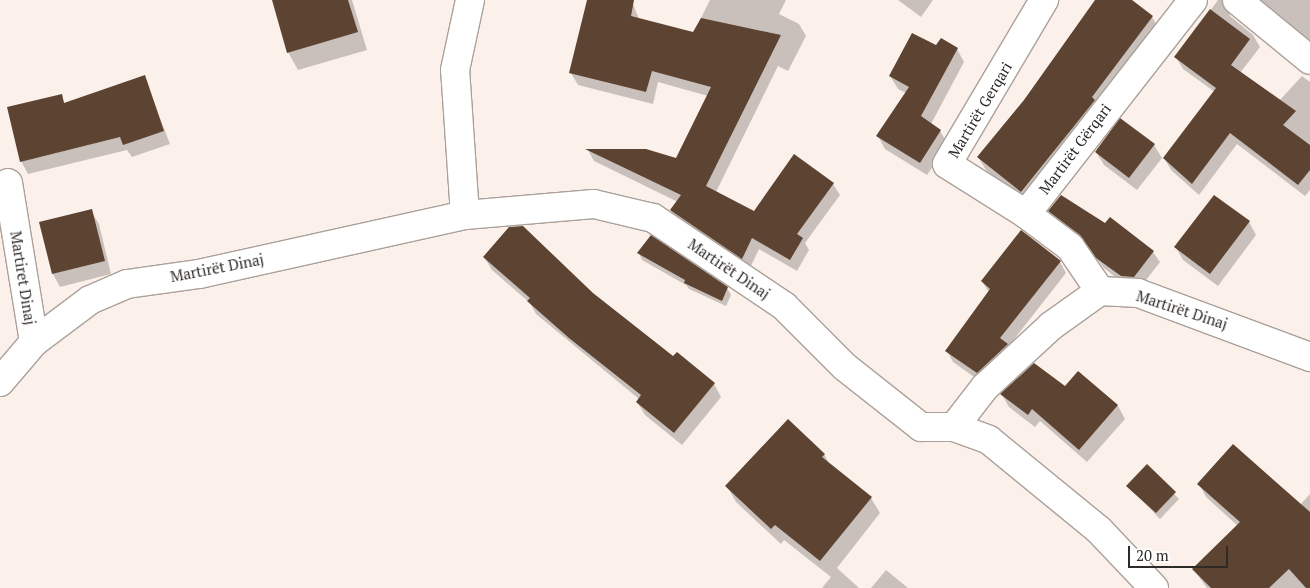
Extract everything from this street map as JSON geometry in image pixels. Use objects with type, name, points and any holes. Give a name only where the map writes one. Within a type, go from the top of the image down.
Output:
[{"type":"street","points":[[465,214],[455,70],[470,0]]},
{"type":"street","name":"Martirët Gerqari","points":[[1026,214],[947,164],[1044,0]]},
{"type":"street","name":"Martirët Gërqari","points":[[1026,214],[1193,0]]},
{"type":"street","points":[[1237,0],[1310,60]]},
{"type":"street","name":"Martiret Dinaj","points":[[8,184],[34,342]]},
{"type":"street","name":"Martirët Dinaj","points":[[0,382],[34,342],[90,300],[127,284],[199,274],[465,214],[594,204],[653,218],[784,306],[845,367],[921,427],[954,427],[989,440],[1026,467],[1099,530],[1154,588]]},
{"type":"street","points":[[954,427],[985,387],[1051,326],[1100,291],[1070,247],[1026,214]]},
{"type":"street","name":"Martirët Dinaj","points":[[1100,291],[1138,293],[1310,357]]},
{"type":"building","points":[[272,0],[348,0],[358,32],[287,53]]},
{"type":"building","points":[[587,0],[634,0],[631,16],[693,32],[701,18],[781,35],[706,186],[754,211],[794,154],[834,183],[797,234],[803,238],[790,260],[752,238],[742,259],[670,210],[681,195],[585,149],[646,149],[676,158],[711,87],[652,71],[646,92],[569,73]]},
{"type":"building","points":[[1095,0],[1132,0],[1153,16],[1092,97],[1095,100],[1021,192],[977,157],[1024,100]]},
{"type":"building","points":[[1210,9],[1250,39],[1231,65],[1296,111],[1283,125],[1310,145],[1310,170],[1298,185],[1230,133],[1192,184],[1163,158],[1216,88],[1174,57]]},
{"type":"building","points":[[912,33],[936,45],[941,38],[958,48],[921,116],[941,130],[920,163],[876,136],[909,87],[889,76]]},
{"type":"building","points":[[145,75],[164,131],[123,145],[120,137],[20,162],[7,107],[62,94],[64,103]]},
{"type":"building","points":[[1120,118],[1155,144],[1129,178],[1095,152]]},
{"type":"building","points":[[1061,195],[1105,223],[1110,217],[1154,251],[1134,277],[1121,276],[1096,258],[1080,235],[1048,211]]},
{"type":"building","points":[[1214,195],[1250,221],[1210,274],[1174,247]]},
{"type":"building","points":[[92,209],[105,261],[52,274],[39,222]]},
{"type":"building","points":[[523,226],[593,293],[673,356],[677,352],[715,383],[674,433],[636,402],[641,395],[569,338],[527,301],[530,298],[483,257],[509,227]]},
{"type":"building","points":[[1021,230],[1061,261],[1000,338],[1008,344],[977,373],[945,351],[990,289],[981,281]]},
{"type":"building","points":[[651,235],[728,287],[722,301],[684,283],[685,280],[637,253]]},
{"type":"building","points":[[1034,363],[1065,386],[1078,371],[1118,405],[1079,450],[1032,409],[1028,415],[1000,394]]},
{"type":"building","points":[[788,419],[825,454],[822,457],[872,497],[820,561],[775,525],[771,529],[725,486]]},
{"type":"building","points":[[1233,444],[1310,512],[1310,588],[1306,588],[1289,569],[1269,588],[1211,588],[1192,569],[1240,522],[1197,484]]},
{"type":"building","points":[[1147,464],[1176,492],[1156,513],[1126,486]]}]
